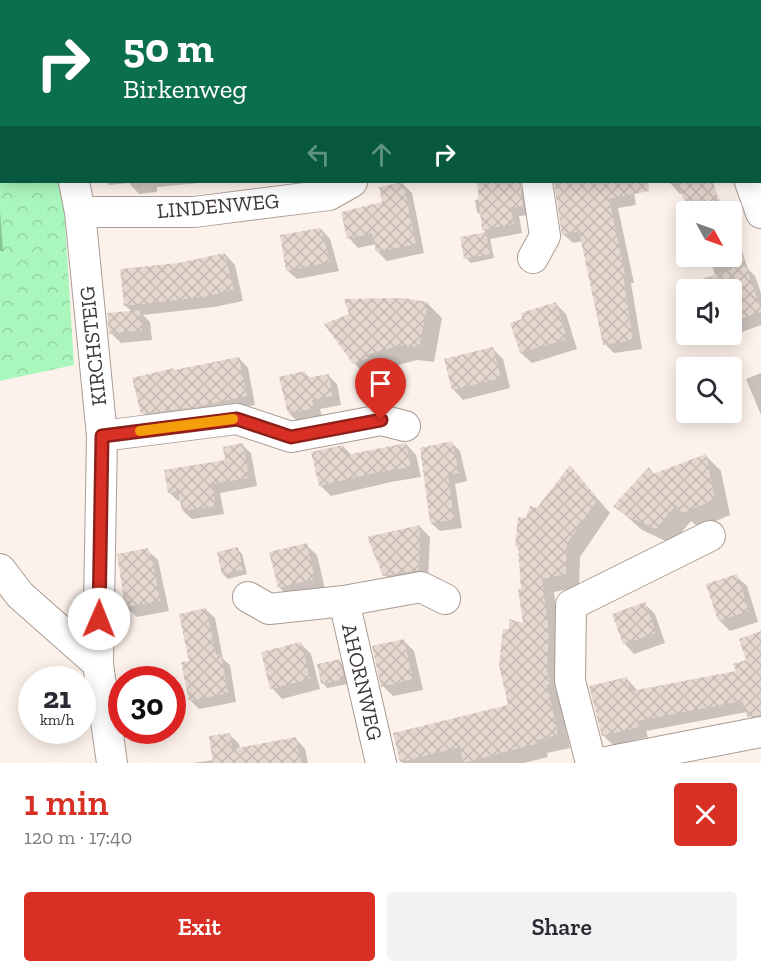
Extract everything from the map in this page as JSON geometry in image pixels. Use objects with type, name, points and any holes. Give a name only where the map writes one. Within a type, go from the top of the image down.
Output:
[{"type":"street","name":"KIRCHSTEIG","points":[[74,183],[80,212],[102,436],[98,664],[112,763]]},
{"type":"street","name":"LINDENWEG","points":[[80,212],[194,212],[329,195],[350,183]]},
{"type":"street","points":[[533,258],[545,236],[537,183]]},
{"type":"street","points":[[750,183],[761,213]]},
{"type":"street","points":[[102,436],[237,419],[291,437],[381,420],[405,426]]},
{"type":"street","points":[[591,763],[570,681],[570,605],[710,536]]},
{"type":"street","points":[[0,569],[20,595],[98,664]]},
{"type":"street","name":"AHORNWEG","points":[[248,597],[268,609],[344,601],[421,587],[446,599]]},
{"type":"street","name":"AHORNWEG","points":[[344,601],[381,763]]},
{"type":"street","points":[[601,763],[761,732]]},
{"type":"green space","points":[[0,183],[60,183],[63,190],[74,365],[0,381]]},
{"type":"building","points":[[403,183],[416,244],[376,252],[372,233],[347,239],[341,212],[382,202],[379,187]]},
{"type":"building","points":[[477,183],[520,183],[523,206],[511,208],[514,224],[482,230]]},
{"type":"building","points":[[554,183],[648,183],[649,191],[609,199],[625,274],[623,274],[633,340],[603,345],[579,231],[562,235]]},
{"type":"building","points":[[678,183],[713,183],[719,201],[684,201]]},
{"type":"building","points":[[321,228],[330,262],[286,271],[280,235]]},
{"type":"building","points":[[486,232],[490,254],[464,259],[460,237]]},
{"type":"building","points":[[225,253],[234,290],[203,297],[124,306],[120,269],[178,263]]},
{"type":"building","points":[[742,256],[761,312],[742,319],[742,279],[702,279],[732,269],[732,267],[742,267]]},
{"type":"building","points":[[402,298],[428,302],[419,347],[401,345],[369,354],[369,358],[353,364],[324,324],[349,314],[344,299]]},
{"type":"building","points":[[556,302],[567,339],[520,353],[510,323],[522,319],[521,313]]},
{"type":"building","points":[[140,310],[142,330],[109,334],[107,313]]},
{"type":"building","points":[[493,347],[501,378],[452,390],[444,359]]},
{"type":"building","points":[[239,357],[247,396],[196,407],[141,414],[132,378]]},
{"type":"building","points":[[305,371],[306,378],[329,374],[333,396],[312,400],[314,408],[288,414],[279,377]]},
{"type":"building","points":[[452,441],[459,473],[448,475],[454,520],[430,523],[420,448]]},
{"type":"building","points":[[243,443],[249,478],[212,484],[216,506],[182,511],[178,491],[168,493],[164,470],[225,460],[223,447]]},
{"type":"building","points":[[406,443],[411,467],[319,486],[311,452],[343,445],[346,455]]},
{"type":"building","points":[[706,454],[715,500],[682,513],[676,505],[656,529],[625,515],[613,506],[649,467],[653,474]]},
{"type":"building","points":[[570,465],[598,499],[567,543],[566,574],[542,579],[549,633],[547,670],[551,683],[547,685],[558,735],[535,740],[536,744],[463,763],[460,747],[400,762],[393,733],[508,705],[499,665],[503,629],[509,629],[509,619],[523,623],[518,589],[521,589],[518,546],[515,546],[518,517],[526,518],[530,506],[537,508]]},
{"type":"building","points":[[420,525],[419,570],[383,576],[367,537]]},
{"type":"building","points":[[307,543],[315,579],[278,588],[269,552]]},
{"type":"building","points":[[238,547],[243,570],[222,575],[217,552]]},
{"type":"building","points":[[148,548],[154,566],[160,601],[125,607],[117,554]]},
{"type":"building","points":[[737,574],[749,611],[718,621],[706,584]]},
{"type":"building","points":[[645,602],[656,633],[623,644],[612,614]]},
{"type":"building","points":[[206,608],[216,655],[221,654],[228,693],[189,701],[186,666],[182,666],[181,662],[189,661],[179,614]]},
{"type":"building","points":[[761,631],[761,715],[747,717],[742,701],[637,721],[639,727],[602,736],[589,686],[627,677],[631,691],[736,671],[733,664],[746,660],[739,639]]},
{"type":"building","points":[[404,639],[413,679],[381,687],[372,646]]},
{"type":"building","points":[[301,642],[310,679],[270,689],[261,652]]},
{"type":"building","points":[[340,659],[344,679],[321,684],[317,664]]},
{"type":"building","points":[[230,733],[232,749],[296,737],[301,763],[213,763],[209,736]]},
{"type":"slow traffic","points":[[140,431],[233,419]]},
{"type":"route","points":[[99,619],[102,436],[237,419],[291,437],[381,420]]}]
